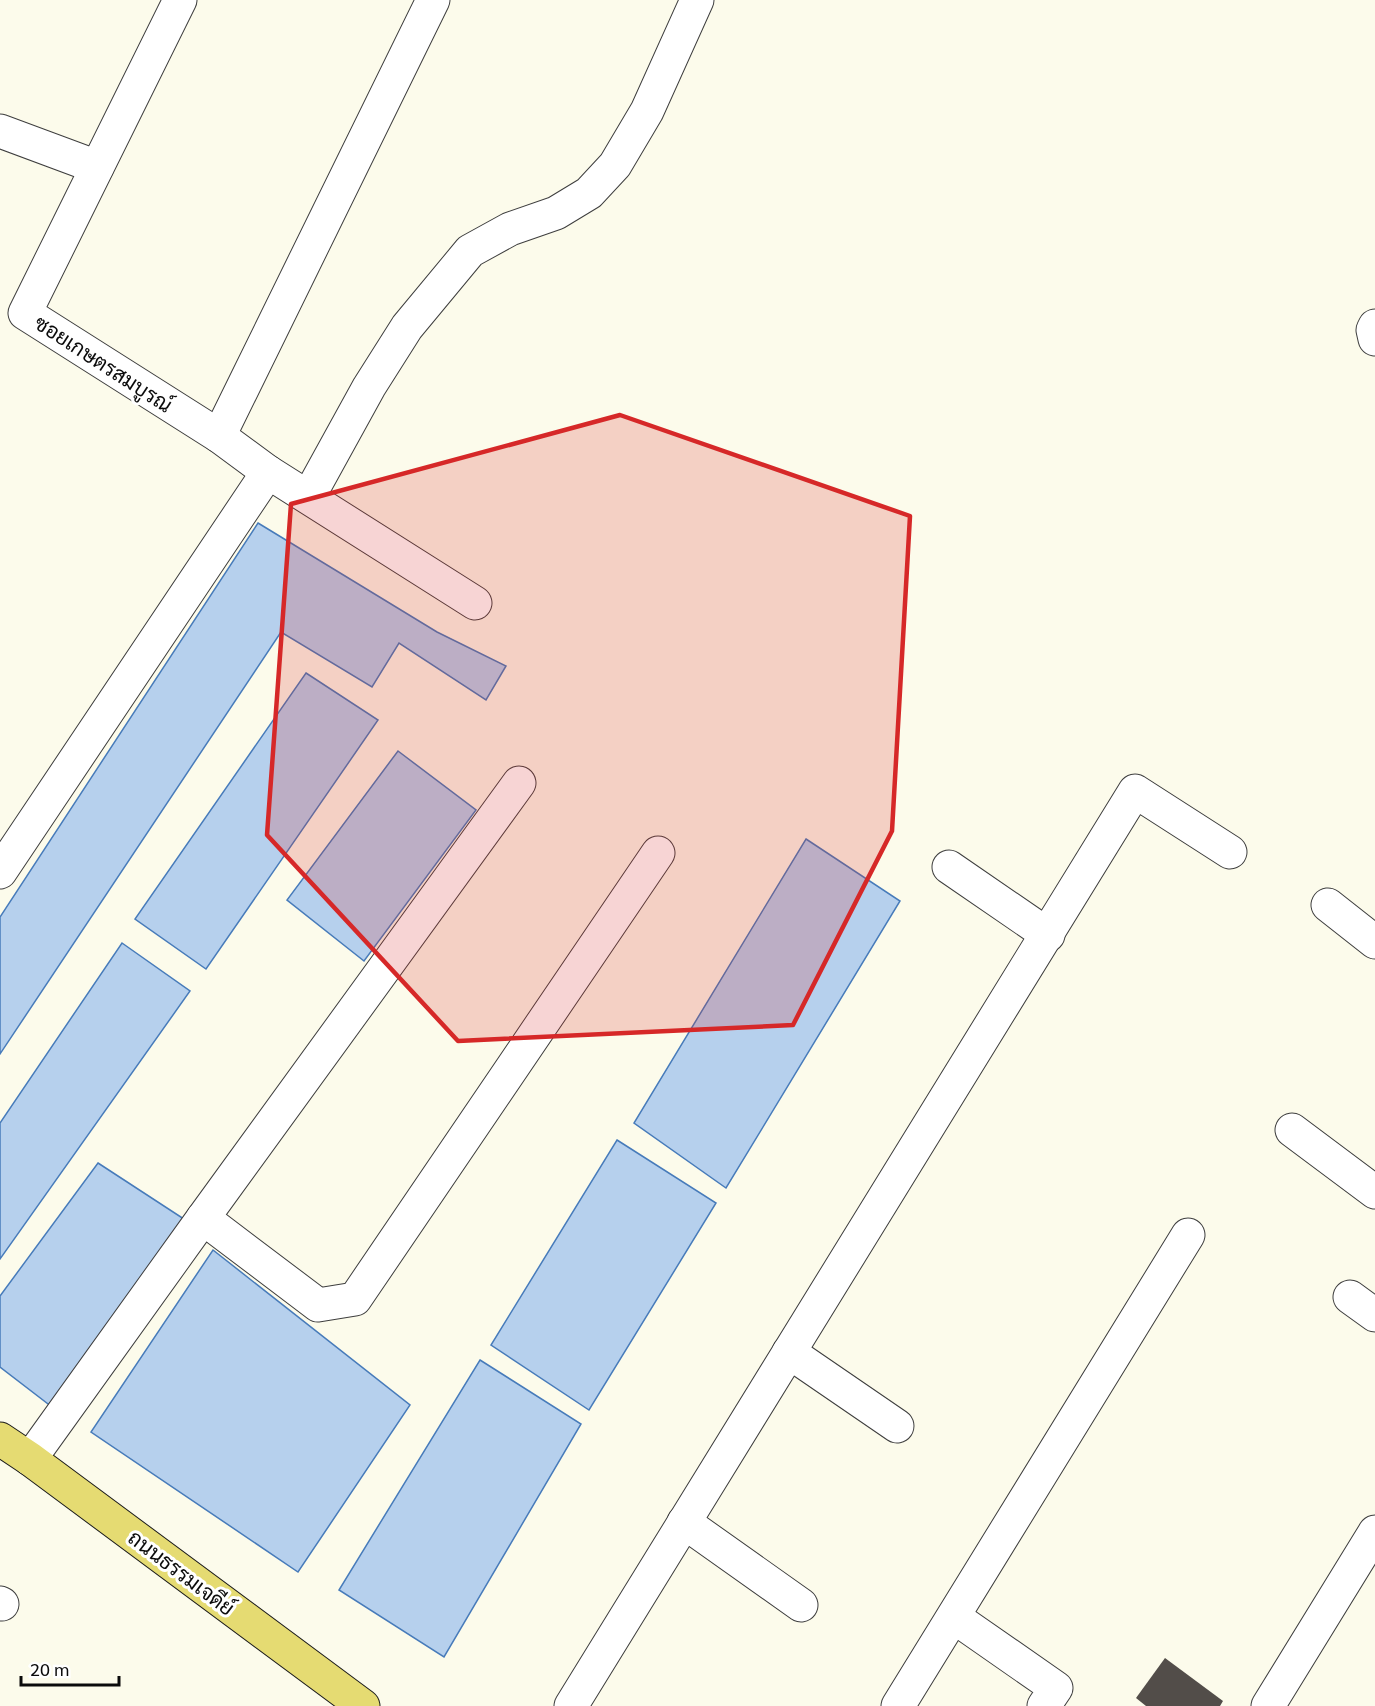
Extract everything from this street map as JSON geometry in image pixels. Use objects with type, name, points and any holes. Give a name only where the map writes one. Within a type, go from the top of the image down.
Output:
[{"type":"main road","name":"ถนนธรรมเจดีย์","points":[[0,1439],[363,1706]]},
{"type":"street","name":"ซอยเกษตรสมบูรณ์","points":[[180,0],[25,313],[219,436],[267,472],[309,496],[476,603]]},
{"type":"street","points":[[219,436],[433,0]]},
{"type":"street","points":[[309,496],[369,387],[407,327],[470,251],[510,229],[556,213],[589,193],[615,165],[647,111],[697,0]]},
{"type":"street","points":[[0,131],[97,167]]},
{"type":"street","points":[[1375,326],[1373,330],[1375,339]]},
{"type":"street","points":[[0,872],[267,472]]},
{"type":"street","points":[[30,1459],[519,783]]},
{"type":"street","points":[[571,1706],[1135,791],[1230,852]]},
{"type":"street","points":[[203,1218],[318,1305],[355,1299],[658,853]]},
{"type":"street","points":[[949,867],[1048,935]]},
{"type":"street","points":[[1328,906],[1375,942]]},
{"type":"street","points":[[1292,1130],[1375,1192]]},
{"type":"street","points":[[898,1706],[1188,1235]]},
{"type":"street","points":[[789,1352],[897,1426]]},
{"type":"street","points":[[684,1522],[801,1605]]},
{"type":"street","points":[[1268,1706],[1375,1532]]},
{"type":"street","points":[[954,1617],[1056,1688],[1044,1706]]},
{"type":"highlighted area","points":[[620,415],[910,516],[892,831],[793,1025],[458,1041],[267,835],[291,504]]},
{"type":"water","points":[[258,523],[437,632],[506,666],[486,700],[399,643],[372,687],[281,632],[0,1054],[0,917]]},
{"type":"water","points":[[306,673],[378,720],[206,969],[135,919]]},
{"type":"water","points":[[398,751],[476,810],[364,961],[287,900]]},
{"type":"water","points":[[806,839],[900,901],[726,1188],[634,1123]]},
{"type":"water","points":[[122,943],[190,991],[0,1259],[0,1123]]},
{"type":"water","points":[[617,1140],[716,1203],[589,1410],[491,1345]]},
{"type":"water","points":[[98,1163],[187,1221],[52,1407],[0,1367],[0,1296]]},
{"type":"water","points":[[213,1250],[410,1405],[298,1572],[91,1432]]},
{"type":"water","points":[[480,1360],[581,1424],[444,1657],[339,1590]]},
{"type":"building","points":[[1165,1658],[1223,1701],[1220,1706],[1146,1706],[1136,1698]]}]
